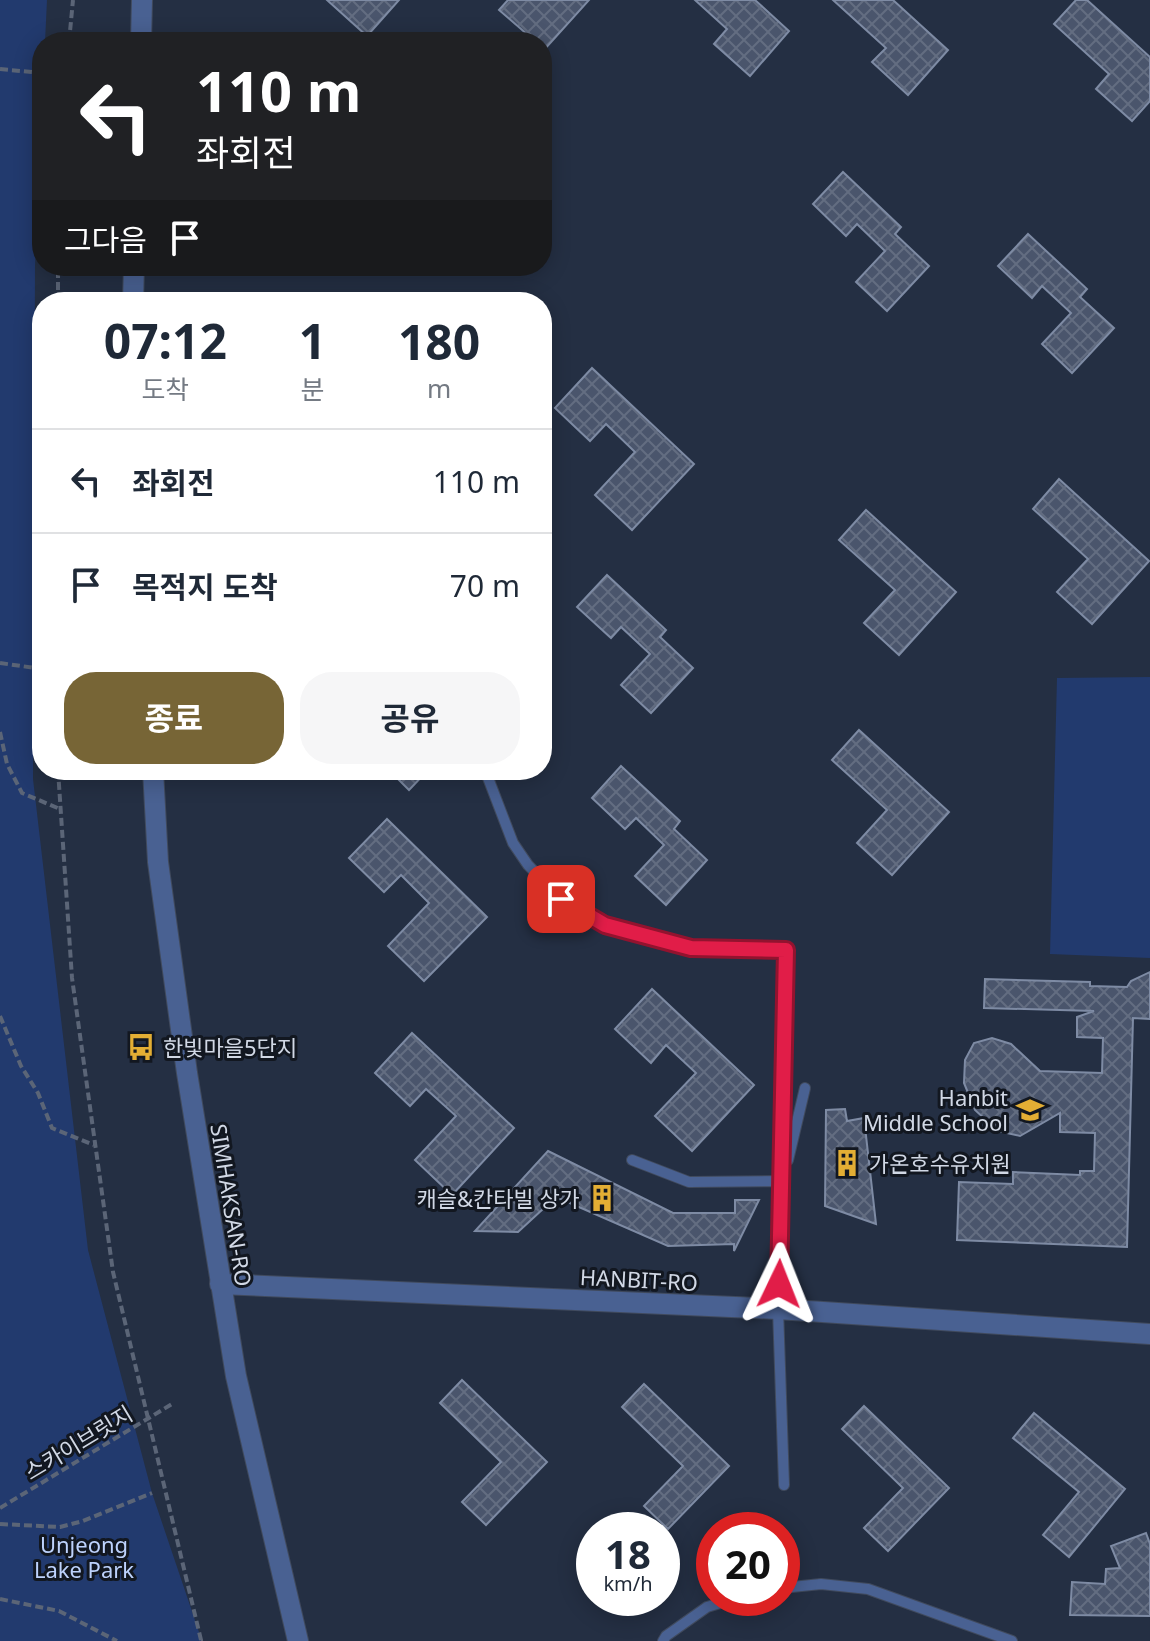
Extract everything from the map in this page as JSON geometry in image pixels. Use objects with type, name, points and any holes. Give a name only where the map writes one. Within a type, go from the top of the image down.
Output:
[{"type":"street","points":[[141,32],[142,0]]},
{"type":"street","name":"SIMHAKSAN-RO","points":[[154,780],[158,862],[220,1284],[236,1376],[298,1641]]},
{"type":"street","name":"HANBIT-RO","points":[[220,1284],[778,1309],[1150,1334]]},
{"type":"lane","points":[[489,780],[513,843],[528,865],[561,899],[605,925],[691,948],[786,950],[778,1309],[784,1485]]},
{"type":"lane","points":[[783,1181],[805,1088]]},
{"type":"lane","points":[[632,1160],[689,1182],[783,1181]]},
{"type":"lane","points":[[800,1586],[821,1584],[868,1589],[1012,1641]]},
{"type":"lane","points":[[663,1641],[696,1615]]},
{"type":"path","points":[[70,32],[73,0]]},
{"type":"path","points":[[0,69],[32,72]]},
{"type":"path","points":[[0,663],[32,668]]},
{"type":"path","points":[[0,732],[7,764],[22,793],[60,809]]},
{"type":"path","points":[[59,780],[72,978],[113,1272],[201,1640],[198,1641]]},
{"type":"path","points":[[0,1016],[52,1128],[94,1145]]},
{"type":"path","name":"스카이브릿지","points":[[0,1508],[172,1404]]},
{"type":"path","points":[[0,1524],[60,1527],[152,1493]]},
{"type":"path","points":[[0,1599],[59,1611],[117,1641]]},
{"type":"green space","name":"Unjeong Lake Park","points":[[0,0],[47,0],[45,32],[32,32],[32,276],[35,276],[35,292],[32,292],[32,780],[88,1250],[152,1493],[202,1641],[0,1641]]},
{"type":"green space","points":[[1150,677],[1150,958],[1050,954],[1057,678]]},
{"type":"building","points":[[327,0],[399,0],[371,32],[363,32]]},
{"type":"building","points":[[508,0],[589,0],[552,41],[552,32],[524,32],[499,10]]},
{"type":"building","points":[[695,0],[755,0],[789,31],[750,76],[714,44],[727,29]]},
{"type":"building","points":[[833,0],[893,0],[948,50],[908,95],[872,62],[886,48]]},
{"type":"building","points":[[1076,0],[1087,0],[1150,57],[1150,101],[1132,121],[1096,89],[1109,74],[1054,24]]},
{"type":"building","points":[[843,172],[901,227],[895,234],[929,266],[887,311],[856,282],[885,251],[857,224],[846,236],[813,204]]},
{"type":"building","points":[[1028,234],[1087,289],[1080,297],[1114,328],[1072,373],[1042,344],[1071,313],[1042,286],[1032,298],[998,266]]},
{"type":"building","points":[[592,368],[694,464],[632,530],[595,495],[635,452],[606,424],[590,441],[555,408]]},
{"type":"building","points":[[1059,479],[1149,561],[1092,624],[1057,592],[1088,559],[1033,509]]},
{"type":"building","points":[[866,510],[956,592],[899,655],[864,623],[895,590],[839,540]]},
{"type":"building","points":[[607,575],[666,630],[660,637],[693,668],[651,713],[621,685],[650,654],[621,627],[611,638],[577,607]]},
{"type":"building","points":[[859,730],[949,812],[892,875],[857,843],[887,810],[832,760]]},
{"type":"building","points":[[621,766],[680,821],[674,829],[707,860],[666,905],[635,876],[664,845],[636,818],[625,829],[592,798]]},
{"type":"building","points":[[399,780],[418,780],[409,790]]},
{"type":"building","points":[[387,819],[487,917],[424,981],[388,946],[429,903],[401,875],[384,892],[349,858]]},
{"type":"building","points":[[1150,972],[1150,1019],[1133,1018],[1127,1247],[957,1240],[959,1182],[1013,1184],[1013,1172],[1080,1175],[1080,1171],[1094,1171],[1095,1133],[1060,1132],[1060,1113],[1020,1136],[998,1131],[975,1110],[964,1083],[965,1060],[974,1043],[992,1038],[1011,1044],[1040,1071],[1102,1073],[1103,1038],[1077,1037],[1077,1017],[1094,1011],[984,1008],[985,979],[1090,982],[1090,986],[1127,987],[1131,981]]},
{"type":"building","points":[[652,989],[754,1085],[692,1151],[655,1116],[696,1073],[666,1045],[651,1063],[615,1029]]},
{"type":"building","points":[[412,1033],[514,1128],[452,1195],[415,1160],[456,1116],[426,1089],[410,1106],[375,1073]]},
{"type":"building","name":"가온호수유치원","points":[[845,1109],[847,1121],[864,1118],[876,1224],[825,1206],[826,1110]]},
{"type":"building","name":"캐슬&칸타빌 상가","points":[[548,1151],[673,1213],[735,1213],[735,1200],[759,1200],[734,1251],[734,1244],[668,1246],[556,1197],[518,1232],[475,1231]]},
{"type":"building","points":[[462,1380],[547,1462],[486,1525],[462,1502],[501,1462],[440,1403]]},
{"type":"building","points":[[644,1384],[729,1466],[680,1517],[680,1512],[650,1512],[644,1506],[683,1466],[622,1407]]},
{"type":"building","points":[[864,1406],[949,1488],[888,1551],[864,1528],[903,1488],[842,1429]]},
{"type":"building","points":[[1034,1413],[1125,1489],[1069,1557],[1043,1535],[1079,1492],[1013,1438]]},
{"type":"building","points":[[1146,1533],[1150,1544],[1150,1616],[1070,1615],[1072,1582],[1105,1584],[1106,1569],[1120,1568],[1111,1546]]},
{"type":"place","name":"한빛마을5단지","points":[[141,1047]]},
{"type":"place","name":"Hanbit Middle School","points":[[1030,1110]]},
{"type":"place","name":"가온호수유치원","points":[[847,1163]]},
{"type":"place","name":"캐슬&칸타빌 상가","points":[[602,1198]]},
{"type":"route","points":[[561,899],[605,925],[691,948],[786,950],[779,1284]]}]
